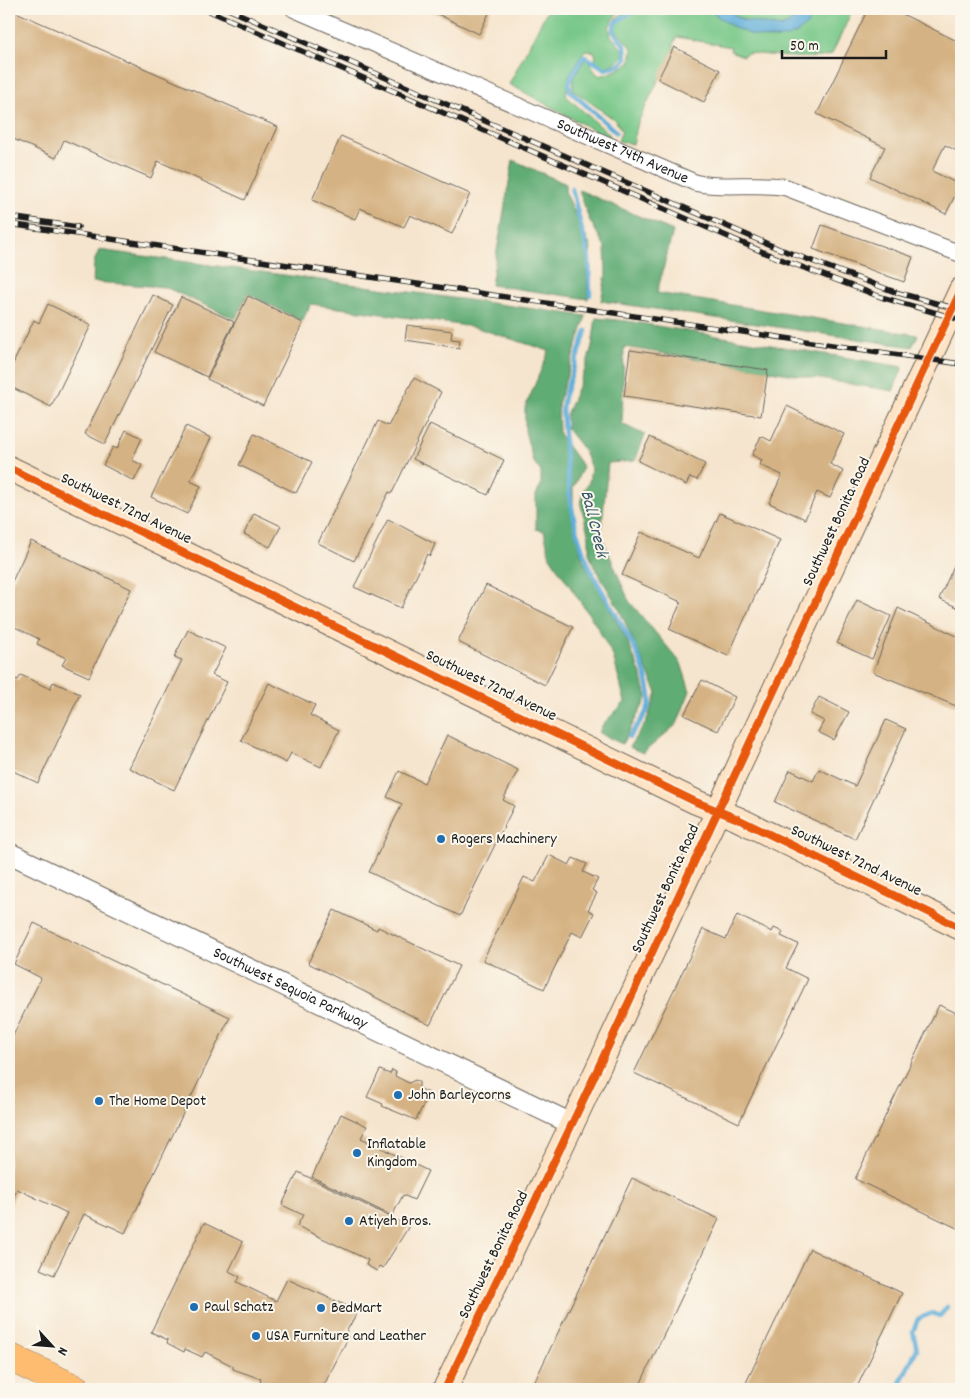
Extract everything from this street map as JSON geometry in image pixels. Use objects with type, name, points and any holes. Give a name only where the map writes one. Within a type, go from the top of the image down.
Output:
[{"type":"highway","points":[[9,1357],[76,1389]]},
{"type":"main road","name":"Southwest Bonita Road","points":[[445,1389],[572,1124],[961,290]]},
{"type":"main road","name":"Southwest 72nd Avenue","points":[[9,468],[961,928]]},
{"type":"street","name":"Southwest 74th Avenue","points":[[294,9],[696,183],[710,186],[766,184],[785,188],[961,254]]},
{"type":"street","name":"Southwest Sequoia Parkway","points":[[9,853],[572,1124]]},
{"type":"green space","points":[[548,9],[620,9],[609,27],[611,36],[624,51],[623,57],[610,66],[603,67],[596,65],[595,52],[585,50],[569,75],[566,96],[609,134],[610,139],[509,84]]},
{"type":"green space","points":[[628,9],[710,9],[715,14],[761,37],[811,20],[820,9],[853,9],[832,54],[826,56],[805,57],[747,53],[743,56],[730,51],[731,47],[677,37],[673,45],[675,46],[638,122],[633,144],[618,141],[622,131],[615,120],[573,90],[573,78],[585,59],[589,60],[595,72],[600,76],[630,63],[632,48],[615,30],[616,19]]},
{"type":"green space","points":[[725,9],[803,9],[789,24],[782,27],[774,27],[747,21]]},
{"type":"green space","points":[[513,160],[566,184],[565,191],[591,248],[587,272],[588,299],[491,285]]},
{"type":"green space","points":[[579,190],[673,231],[657,293],[918,335],[912,347],[601,301],[606,274],[605,247],[589,219]]},
{"type":"green space","points":[[99,250],[586,316],[558,404],[559,434],[583,467],[573,488],[573,522],[583,560],[626,638],[642,677],[647,698],[622,744],[599,733],[603,724],[625,702],[613,656],[596,625],[550,557],[544,531],[536,529],[536,495],[541,485],[541,472],[533,461],[525,431],[525,408],[549,351],[474,327],[311,304],[302,321],[248,294],[235,319],[165,287],[93,282],[94,262]]},
{"type":"green space","points":[[596,318],[627,321],[903,367],[893,391],[624,347],[622,424],[645,435],[635,461],[608,463],[601,535],[629,601],[681,663],[690,691],[677,724],[643,753],[629,747],[646,722],[657,693],[619,609],[594,566],[589,553],[589,537],[581,505],[583,491],[589,482],[591,468],[583,449],[567,429],[566,415],[585,370],[592,346]]},
{"type":"water","points":[[710,9],[725,9],[743,20],[781,27],[789,24],[803,9],[820,9],[799,32],[773,38],[761,37],[738,29]]},
{"type":"building","points":[[9,9],[278,127],[245,200],[158,161],[151,178],[64,140],[56,158],[9,137]]},
{"type":"building","points":[[427,9],[491,9],[479,34]]},
{"type":"building","points":[[868,9],[892,9],[961,43],[961,153],[945,145],[932,171],[960,185],[946,214],[870,177],[885,147],[817,114]]},
{"type":"building","points":[[674,47],[720,70],[704,102],[658,79]]},
{"type":"building","points":[[341,136],[470,194],[452,234],[410,215],[404,227],[360,208],[355,219],[312,200]]},
{"type":"building","points":[[822,225],[913,257],[904,282],[813,249]]},
{"type":"building","points":[[153,295],[173,305],[105,444],[85,434]]},
{"type":"building","points":[[248,296],[303,323],[263,406],[207,379]]},
{"type":"building","points":[[181,297],[234,322],[207,377],[154,352]]},
{"type":"building","points":[[48,304],[91,325],[51,407],[9,386],[9,372],[34,320],[39,323]]},
{"type":"building","points":[[407,325],[452,331],[451,339],[460,340],[459,348],[405,340]]},
{"type":"building","points":[[630,350],[768,370],[761,416],[624,396]]},
{"type":"building","points":[[414,378],[441,392],[392,493],[389,492],[354,561],[318,543],[378,421],[388,426]]},
{"type":"building","points":[[787,406],[844,434],[830,464],[843,471],[830,498],[817,492],[805,519],[769,503],[782,475],[760,465],[762,460],[752,455],[761,436],[771,441]]},
{"type":"building","points":[[430,424],[504,460],[488,495],[413,459]]},
{"type":"building","points":[[186,426],[211,438],[190,481],[201,486],[187,514],[151,497]]},
{"type":"building","points":[[126,430],[142,438],[132,460],[142,465],[134,481],[103,465],[113,447],[117,449]]},
{"type":"building","points":[[254,434],[312,462],[296,493],[239,465]]},
{"type":"building","points":[[650,437],[705,464],[697,480],[690,477],[686,485],[638,461]]},
{"type":"building","points":[[254,513],[281,526],[270,547],[244,534]]},
{"type":"building","points":[[720,513],[780,540],[728,656],[669,629],[681,602],[622,575],[641,532],[699,558]]},
{"type":"building","points":[[388,519],[435,544],[430,556],[427,554],[401,608],[354,587]]},
{"type":"building","points":[[31,541],[131,589],[89,677],[62,665],[66,658],[37,644],[39,639],[9,624],[9,588]]},
{"type":"building","points":[[961,550],[961,609],[939,599]]},
{"type":"building","points":[[486,585],[573,627],[545,685],[458,642]]},
{"type":"building","points":[[857,600],[891,616],[872,659],[837,643]]},
{"type":"building","points":[[898,608],[961,638],[961,708],[873,672]]},
{"type":"building","points":[[188,630],[226,648],[212,675],[227,682],[174,790],[129,768],[182,660],[174,657]]},
{"type":"building","points":[[21,675],[50,689],[53,682],[80,694],[38,783],[9,769],[9,676],[18,680]]},
{"type":"building","points":[[702,680],[735,697],[718,731],[684,715]]},
{"type":"building","points":[[269,683],[315,705],[310,715],[339,730],[321,767],[291,753],[286,763],[241,740]]},
{"type":"building","points":[[819,697],[849,712],[834,740],[818,732],[824,721],[810,714]]},
{"type":"building","points":[[886,720],[906,729],[855,839],[775,802],[790,770],[813,781],[819,769],[855,786]]},
{"type":"building","name":"Rogers Machinery","points":[[447,735],[518,770],[503,800],[514,806],[460,916],[369,872],[402,804],[387,797],[399,771],[424,783]]},
{"type":"building","name":"Rogers Machinery","points":[[549,855],[569,865],[573,858],[587,864],[583,872],[598,879],[592,890],[597,893],[588,910],[594,913],[582,937],[572,932],[544,989],[483,960],[524,877],[535,882]]},
{"type":"building","points":[[334,910],[377,930],[378,927],[459,966],[430,1025],[308,963]]},
{"type":"building","points":[[737,915],[772,932],[774,928],[783,932],[781,936],[798,944],[786,968],[808,979],[739,1123],[634,1073],[703,929],[726,939]]},
{"type":"building","name":"The Home Depot","points":[[34,923],[230,1017],[125,1233],[84,1214],[54,1275],[40,1269],[67,1213],[17,1189],[9,1208],[9,1044],[41,978],[14,964]]},
{"type":"building","points":[[939,1005],[961,1015],[961,1230],[855,1179]]},
{"type":"building","name":"John Barleycorns","points":[[380,1070],[390,1074],[392,1070],[396,1072],[395,1076],[409,1083],[415,1080],[419,1082],[419,1088],[429,1093],[416,1120],[382,1106],[383,1104],[367,1097]]},
{"type":"building","name":"Inflatable Kingdom","points":[[341,1114],[367,1126],[361,1138],[428,1171],[414,1200],[403,1195],[392,1216],[312,1177]]},
{"type":"building","name":"Atiyeh Bros.","points":[[298,1172],[409,1226],[383,1268],[379,1266],[377,1271],[366,1265],[368,1260],[297,1226],[303,1215],[282,1205]]},
{"type":"building","points":[[632,1178],[719,1219],[638,1389],[531,1389]]},
{"type":"building","points":[[204,1223],[243,1242],[229,1271],[240,1277],[237,1282],[276,1301],[287,1279],[358,1311],[345,1334],[348,1336],[347,1340],[322,1389],[282,1389],[271,1384],[270,1386],[260,1382],[261,1379],[233,1369],[233,1366],[205,1352],[202,1357],[185,1349],[184,1352],[167,1343],[168,1340],[151,1332]]},
{"type":"building","points":[[810,1249],[902,1293],[856,1389],[743,1389]]},
{"type":"waterway","name":"Ball Creek","points":[[616,132],[570,91],[569,83],[584,56],[606,69],[620,65],[626,59],[625,46],[613,31],[615,23],[636,9]]},
{"type":"waterway","name":"Ball Creek","points":[[572,189],[589,259],[590,295]]},
{"type":"waterway","name":"Ball Creek","points":[[586,331],[564,397],[562,409],[569,489],[576,529],[589,566],[634,647],[647,680],[650,702],[629,737]]},
{"type":"waterway","name":"Ball Creek","points":[[897,1389],[917,1349],[913,1332],[918,1319],[932,1313],[940,1316],[947,1307]]},
{"type":"railway","points":[[205,9],[770,255],[881,297],[961,320]]},
{"type":"railway","points":[[228,9],[777,248],[895,292],[961,310]]},
{"type":"railway","points":[[9,217],[78,227]]},
{"type":"railway","points":[[9,224],[961,364]]},
{"type":"cycle path","points":[[445,1389],[572,1124],[961,290]]},
{"type":"cycle path","points":[[9,468],[696,802],[738,819],[961,928]]},
{"type":"place","name":"Rogers Machinery","points":[[441,839]]},
{"type":"place","name":"John Barleycorns","points":[[398,1095]]},
{"type":"place","name":"The Home Depot","points":[[99,1101]]},
{"type":"place","name":"Inflatable Kingdom","points":[[357,1153]]},
{"type":"place","name":"Atiyeh Bros.","points":[[349,1221]]},
{"type":"place","name":"Paul Schatz","points":[[194,1307]]},
{"type":"place","name":"BedMart","points":[[321,1308]]},
{"type":"place","name":"USA Furniture and Leather","points":[[256,1336]]}]
